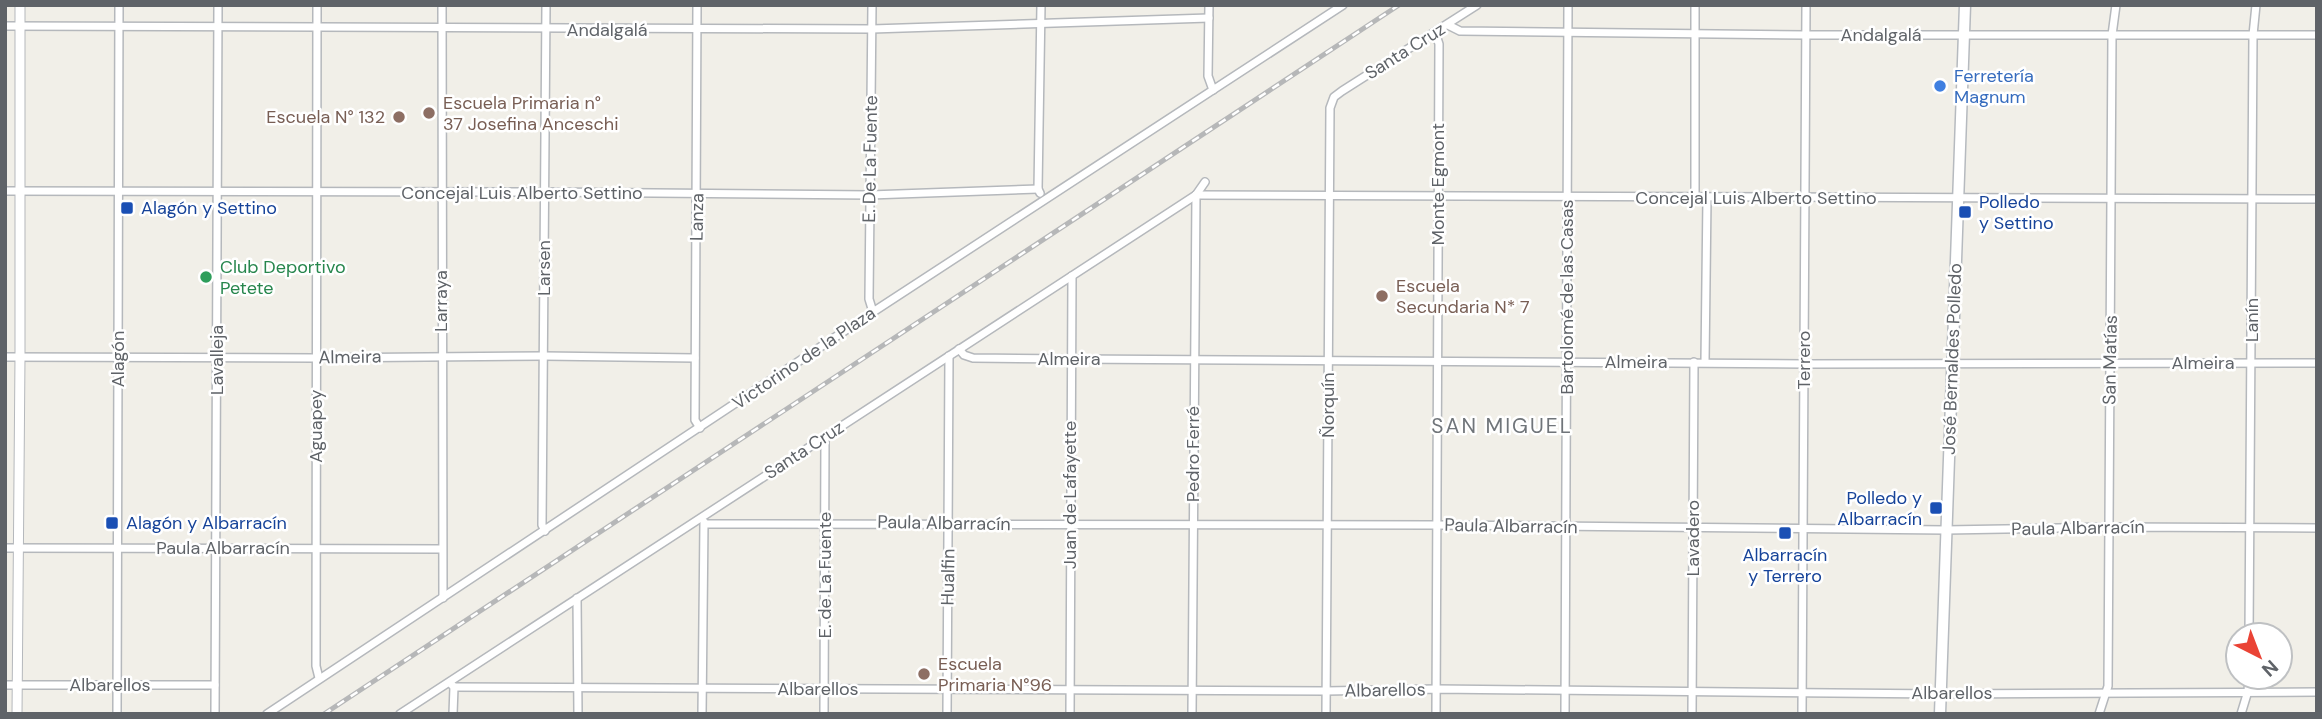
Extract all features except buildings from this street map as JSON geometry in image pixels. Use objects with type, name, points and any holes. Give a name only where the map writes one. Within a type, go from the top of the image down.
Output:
[{"type":"main road","name":"José Bernaldes Polledo","points":[[1940,714],[1965,5]]},
{"type":"street","points":[[17,714],[20,5]]},
{"type":"street","name":"Alagón","points":[[117,714],[119,5]]},
{"type":"street","name":"Lavalleja","points":[[215,714],[218,5]]},
{"type":"street","name":"Aguapey","points":[[317,5],[316,666],[320,678]]},
{"type":"street","name":"Larraya","points":[[442,5],[443,598]]},
{"type":"street","name":"Larsen","points":[[545,531],[542,524],[546,5]]},
{"type":"street","name":"Lanza","points":[[696,5],[695,420],[699,428]]},
{"type":"street","name":"E. De La Fuente","points":[[872,5],[869,299],[873,312]]},
{"type":"street","points":[[1041,5],[1038,190],[1044,201]]},
{"type":"street","points":[[1209,5],[1208,75],[1213,90]]},
{"type":"street","name":"Victorino de la Plaza","points":[[267,714],[873,312],[1343,5]]},
{"type":"street","name":"Santa Cruz","points":[[1334,97],[1477,5]]},
{"type":"street","name":"Bartolomé de las Casas","points":[[1565,714],[1568,5]]},
{"type":"street","points":[[1695,5],[1695,198]]},
{"type":"street","name":"Terrero","points":[[1802,714],[1806,5]]},
{"type":"street","name":"San Matías","points":[[2099,714],[2107,692],[2113,198],[2112,34],[2116,5]]},
{"type":"street","name":"Lanín","points":[[2249,621],[2253,35],[2256,5]]},
{"type":"street","name":"Andalgalá","points":[[5,26],[442,30],[872,29],[1209,18]]},
{"type":"street","name":"Andalgalá","points":[[1448,25],[1460,31],[1806,35],[2317,35]]},
{"type":"street","name":"Monte Egmont","points":[[1435,32],[1439,44],[1436,714]]},
{"type":"street","name":"Ñorquín","points":[[1326,714],[1330,108],[1334,97]]},
{"type":"street","name":"Santa Cruz","points":[[400,714],[452,684],[577,598],[703,520],[825,436],[1196,195],[1205,182]]},
{"type":"street","name":"Concejal Luis Alberto Settino","points":[[5,191],[870,195],[1038,190]]},
{"type":"street","name":"Concejal Luis Alberto Settino","points":[[1196,195],[2317,199]]},
{"type":"street","name":"Pedro Ferré","points":[[1192,714],[1196,195]]},
{"type":"street","points":[[1705,362],[1707,198]]},
{"type":"street","name":"Juan de Lafayette","points":[[1070,714],[1072,276]]},
{"type":"street","name":"Almeira","points":[[959,349],[972,358],[1804,364],[2317,363]]},
{"type":"street","name":"Hualfin","points":[[947,714],[949,356]]},
{"type":"street","name":"Almeira","points":[[5,357],[695,358]]},
{"type":"street","name":"Lavadero","points":[[1692,714],[1694,362]]},
{"type":"street","name":"E. de La Fuente","points":[[824,714],[825,436]]},
{"type":"street","points":[[702,714],[703,520]]},
{"type":"street","name":"Paula Albarracín","points":[[703,520],[1946,530],[2109,527],[2317,528]]},
{"type":"street","name":"Paula Albarracín","points":[[5,548],[317,547],[441,550]]},
{"type":"street","points":[[577,598],[578,714]]},
{"type":"street","points":[[452,684],[453,714]]},
{"type":"street","name":"Albarellos","points":[[452,684],[702,689],[1436,689],[1941,694],[2317,692]]},
{"type":"street","name":"Albarellos","points":[[5,685],[215,685]]},
{"type":"street","points":[[2241,714],[2248,691]]},
{"type":"railway","points":[[324,714],[1399,5]]},
{"type":"place","name":"Ferretería Magnum","points":[[1940,86]]},
{"type":"place","name":"Escuela Primaria n° 37 Josefina Anceschi","points":[[429,113]]},
{"type":"place","name":"Escuela N° 132","points":[[399,117]]},
{"type":"place","name":"Alagón y Settino","points":[[127,208]]},
{"type":"place","name":"Polledo y Settino","points":[[1965,212]]},
{"type":"place","name":"Club Deportivo Petete","points":[[206,277]]},
{"type":"place","name":"Escuela Secundaria N* 7","points":[[1382,296]]},
{"type":"place","name":"Polledo y Albarracín","points":[[1936,508]]},
{"type":"place","name":"Alagón y Albarracín","points":[[112,523]]},
{"type":"place","name":"Albarracín y Terrero","points":[[1785,533]]},
{"type":"place","name":"Escuela Primaria N°96","points":[[924,674]]},
{"type":"district","name":"SAN MIGUEL","points":[[1502,426]]}]
